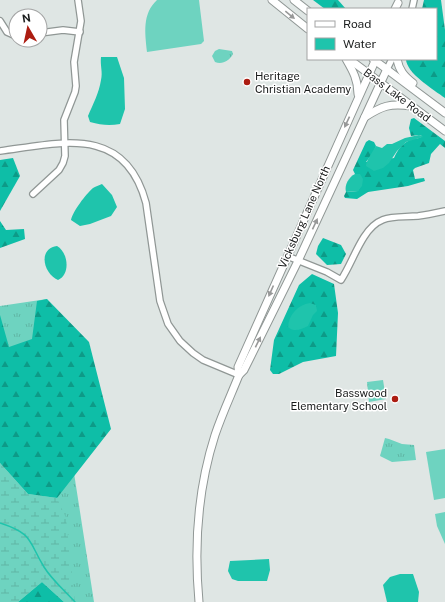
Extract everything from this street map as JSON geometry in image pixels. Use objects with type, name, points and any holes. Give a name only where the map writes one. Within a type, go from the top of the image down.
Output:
[{"type":"main road","points":[[272,0],[307,28]]},
{"type":"main road","points":[[294,0],[307,10]]},
{"type":"main road","points":[[348,60],[356,77],[358,97]]},
{"type":"main road","name":"Bass Lake Road","points":[[348,60],[381,82],[445,131]]},
{"type":"main road","name":"Bass Lake Road","points":[[375,60],[445,113]]},
{"type":"main road","name":"Vicksburg Lane North","points":[[239,375],[238,367],[375,60]]},
{"type":"main road","points":[[397,60],[399,67],[407,78],[445,107]]},
{"type":"main road","name":"Vicksburg Lane North","points":[[199,602],[197,571],[198,532],[202,493],[215,436],[239,375],[244,370],[298,261],[387,70]]},
{"type":"main road","points":[[364,117],[375,110],[388,105],[397,104],[411,106]]},
{"type":"street","points":[[34,194],[59,170],[65,156],[64,120],[76,86],[74,62],[81,21],[78,0]]},
{"type":"street","points":[[0,21],[8,32]]},
{"type":"street","points":[[48,32],[63,30],[80,32]]},
{"type":"street","points":[[387,70],[392,60]]},
{"type":"street","points":[[0,151],[64,142],[90,144],[112,153],[121,159],[130,168],[143,191],[160,301],[168,324],[180,341],[193,353],[203,360],[239,375]]},
{"type":"street","points":[[287,256],[340,280],[346,272],[363,238],[375,224],[387,217],[419,216],[445,211]]},
{"type":"green space","points":[[157,0],[199,0],[204,41],[201,44],[147,52],[145,31],[147,18],[152,5]]},
{"type":"green space","points":[[313,0],[338,0],[345,8],[324,8]]},
{"type":"green space","points":[[424,0],[441,0],[445,30],[445,98],[415,75],[407,64],[406,60],[437,60],[437,8],[422,8]]},
{"type":"green space","points":[[219,49],[232,51],[233,54],[225,62],[215,62],[212,56],[215,51]]},
{"type":"green space","points":[[414,118],[445,141],[445,148],[440,144],[431,154],[429,163],[413,170],[415,179],[424,178],[425,181],[408,186],[368,192],[357,199],[345,198],[344,196],[346,192],[358,191],[360,174],[355,174],[353,170],[366,142],[369,140],[374,142],[376,146],[366,162],[394,158],[399,149],[409,140],[422,136],[411,136],[409,128],[411,119]]},
{"type":"green space","points":[[13,158],[20,176],[0,211],[0,160]]},
{"type":"green space","points":[[0,221],[6,230],[24,229],[25,239],[0,248]]},
{"type":"green space","points":[[323,238],[341,245],[346,254],[341,264],[327,265],[316,254],[318,246]]},
{"type":"green space","points":[[312,274],[334,284],[338,313],[336,356],[303,362],[279,374],[273,374],[270,370],[274,340],[299,285]]},
{"type":"green space","points":[[47,299],[94,602],[0,602],[0,306]]},
{"type":"green space","points":[[47,299],[89,342],[111,429],[57,498],[28,494],[0,463],[0,315],[9,347],[32,339],[37,301]]},
{"type":"green space","points":[[383,380],[386,399],[369,402],[367,382]]},
{"type":"green space","points":[[385,438],[402,444],[414,445],[416,460],[392,462],[380,456]]},
{"type":"green space","points":[[445,449],[445,498],[434,500],[426,452]]},
{"type":"green space","points":[[0,463],[28,494],[57,498],[66,518],[75,602],[64,602],[42,582],[18,602],[0,602]]},
{"type":"green space","points":[[445,512],[445,544],[437,526],[435,514]]},
{"type":"green space","points":[[42,582],[64,602],[18,602]]},
{"type":"water","points":[[101,57],[117,57],[124,78],[125,109],[120,124],[109,125],[90,122],[88,116],[100,85],[102,74]]},
{"type":"water","points":[[419,135],[423,137],[406,142],[383,168],[374,171],[366,166],[368,159],[376,146],[382,148],[387,144],[392,144],[405,138]]},
{"type":"water","points":[[355,174],[360,174],[363,179],[362,186],[358,191],[346,192],[348,182]]},
{"type":"water","points":[[102,184],[112,195],[117,207],[111,216],[80,226],[71,220],[72,216],[87,194],[93,188]]},
{"type":"water","points":[[57,246],[64,253],[66,258],[65,273],[58,280],[49,273],[45,262],[47,252],[51,248]]},
{"type":"water","points":[[310,303],[316,305],[317,311],[313,315],[308,326],[296,330],[288,327],[292,314],[298,308]]},
{"type":"water","points":[[269,559],[270,570],[267,581],[238,581],[232,579],[228,571],[230,561]]},
{"type":"water","points":[[400,574],[413,574],[419,592],[418,602],[387,602],[383,585],[390,577]]},
{"type":"waterway","points":[[0,523],[19,531],[29,539],[47,572],[75,602]]},
{"type":"place","name":"Heritage Christian Academy","points":[[247,82]]},
{"type":"place","name":"Basswood Elementary School","points":[[395,399]]}]
